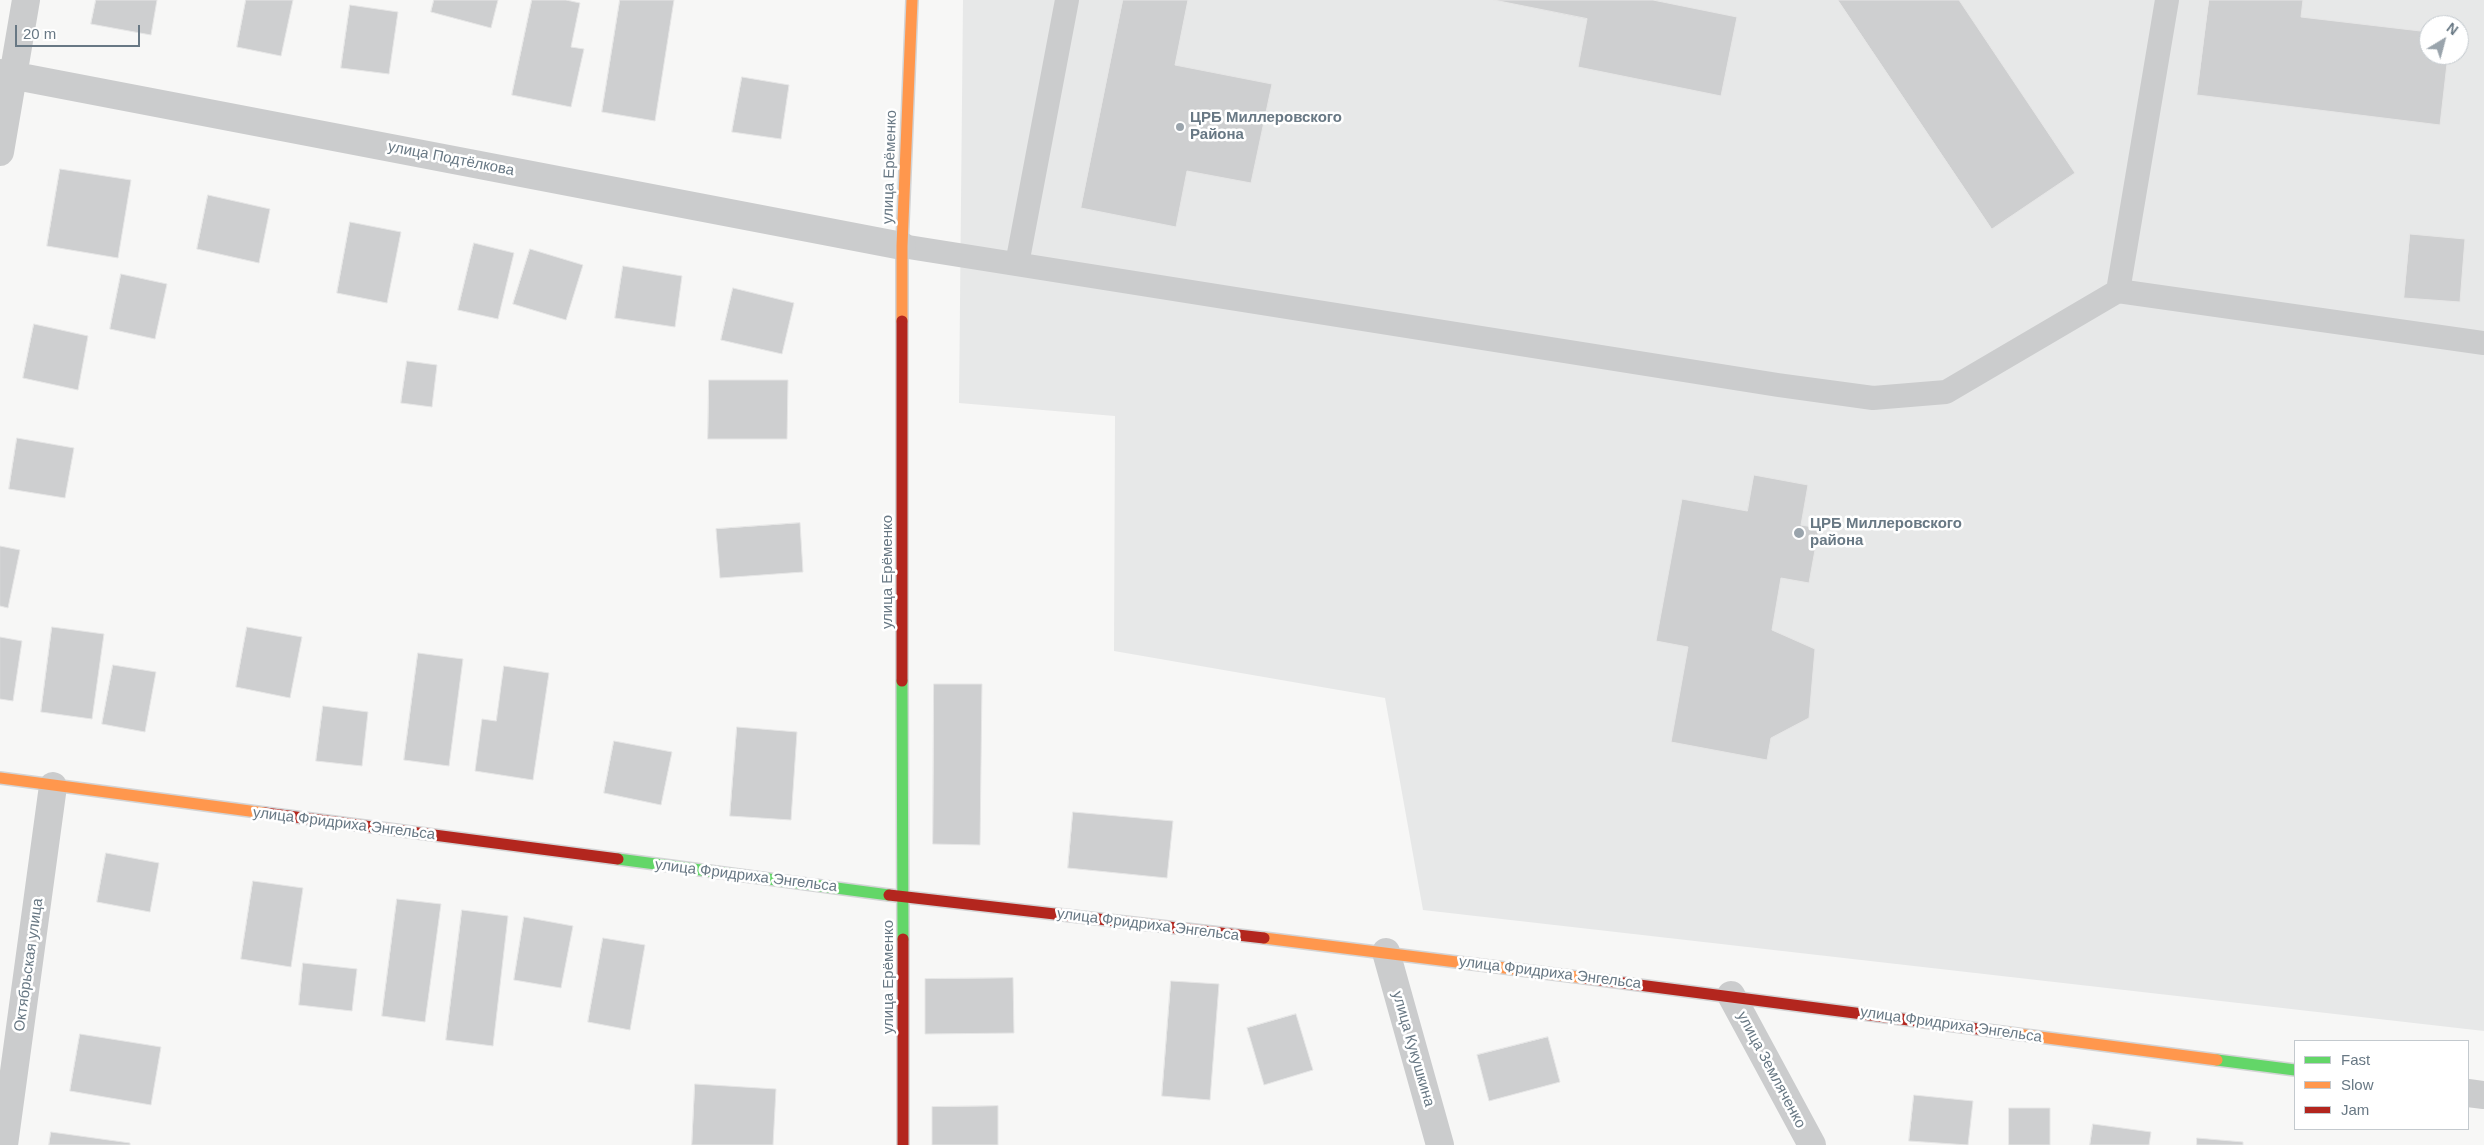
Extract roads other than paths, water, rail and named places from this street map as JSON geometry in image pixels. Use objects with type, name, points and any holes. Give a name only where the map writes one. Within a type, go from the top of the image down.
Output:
[{"type":"street","points":[[0,152],[7,74],[26,0]]},
{"type":"street","name":"улица Ерёменко","points":[[903,1145],[902,246],[912,0]]},
{"type":"street","name":"улица Подтёлкова","points":[[7,74],[902,246]]},
{"type":"street","name":"улица Фридриха Энгельса","points":[[0,778],[904,897],[1386,952],[1731,995],[2294,1070]]},
{"type":"street","name":"Октябрьская улица","points":[[4,1145],[53,786]]},
{"type":"street","name":"улица Кукушкина","points":[[1386,952],[1440,1145]]},
{"type":"street","name":"улица Земляченко","points":[[1731,995],[1812,1145]]},
{"type":"street","points":[[2469,1093],[2484,1095]]},
{"type":"lane","points":[[1017,264],[1067,0]]},
{"type":"lane","points":[[2118,291],[2167,0]]},
{"type":"lane","points":[[902,246],[1768,384],[1873,398],[1946,392],[2118,291],[2484,343]]},
{"type":"place","name":"ЦРБ Миллеровского Района","points":[[1180,127]]},
{"type":"place","name":"ЦРБ Миллеровского района","points":[[1799,533]]}]
